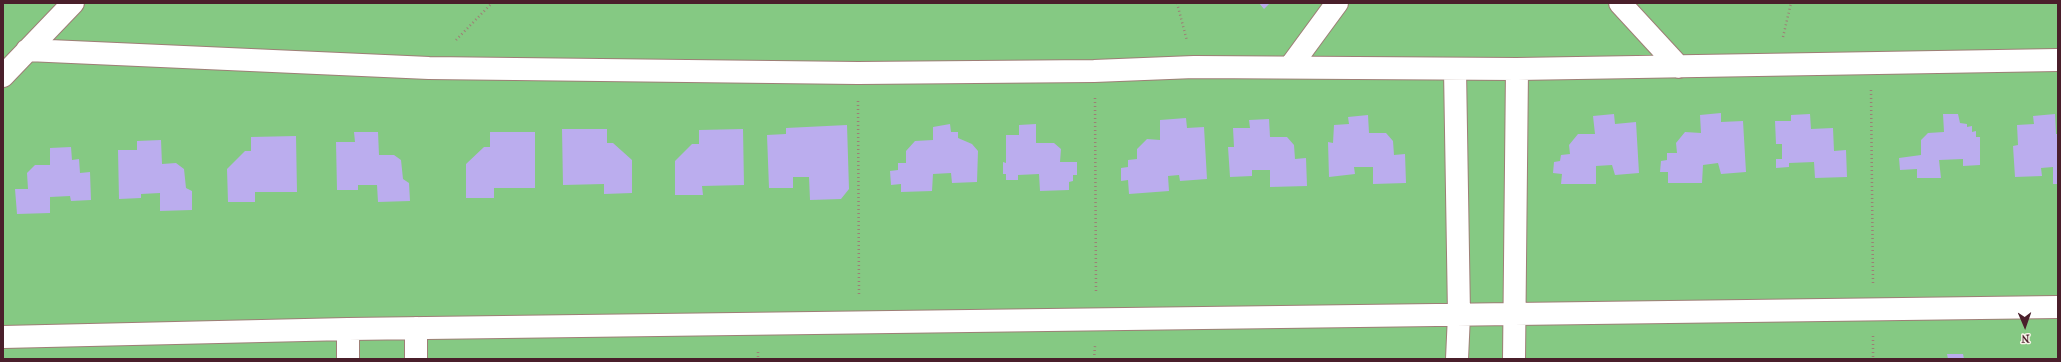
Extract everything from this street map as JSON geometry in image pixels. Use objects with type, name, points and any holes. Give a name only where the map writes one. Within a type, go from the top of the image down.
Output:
[{"type":"street","points":[[3,76],[74,3]]},
{"type":"street","points":[[1290,67],[1337,3]]},
{"type":"street","points":[[1620,3],[1679,67]]},
{"type":"street","points":[[28,50],[429,68],[858,73],[1094,71],[1194,67],[1517,69],[2058,60]]},
{"type":"street","points":[[1455,69],[1459,314],[1457,359]]},
{"type":"street","points":[[1514,359],[1517,69]]},
{"type":"street","points":[[3,338],[348,329],[2058,307]]},
{"type":"street","points":[[416,328],[416,359]]},
{"type":"street","points":[[348,329],[348,359]]},
{"type":"path","points":[[429,68],[492,3]]},
{"type":"path","points":[[1177,3],[1194,67]]},
{"type":"path","points":[[1777,65],[1791,3]]},
{"type":"path","points":[[1870,63],[1873,359]]},
{"type":"path","points":[[1094,71],[1096,319],[1094,359]]},
{"type":"path","points":[[858,73],[860,322]]},
{"type":"green space","points":[[3,3],[2058,3],[2058,359],[3,359]]},
{"type":"building","points":[[1259,3],[1270,3],[1264,9]]},
{"type":"building","points":[[1721,113],[1721,122],[1743,121],[1746,172],[1721,174],[1718,163],[1703,165],[1702,183],[1668,183],[1668,172],[1660,172],[1661,161],[1667,160],[1667,153],[1677,153],[1676,143],[1685,132],[1701,133],[1700,115]]},
{"type":"building","points":[[1614,114],[1615,124],[1636,122],[1639,173],[1615,175],[1612,165],[1596,166],[1596,184],[1561,184],[1562,174],[1553,173],[1554,162],[1560,161],[1561,155],[1570,154],[1569,145],[1578,134],[1595,134],[1593,116]]},
{"type":"building","points":[[1810,114],[1811,129],[1833,128],[1834,151],[1846,150],[1847,177],[1815,178],[1814,162],[1789,163],[1789,167],[1776,168],[1776,159],[1782,159],[1782,144],[1776,144],[1775,121],[1791,121],[1791,115]]},
{"type":"building","points":[[1943,114],[1958,114],[1960,123],[1967,124],[1967,127],[1972,126],[1972,132],[1976,131],[1976,137],[1980,137],[1980,165],[1963,166],[1963,159],[1939,160],[1941,178],[1917,178],[1917,169],[1900,170],[1899,158],[1921,155],[1921,140],[1928,133],[1944,132]]},
{"type":"building","points":[[2055,114],[2056,134],[2058,134],[2058,184],[2053,184],[2053,167],[2041,168],[2042,176],[2015,177],[2013,146],[2018,145],[2017,125],[2034,124],[2033,116]]},
{"type":"building","points":[[1368,115],[1369,133],[1386,133],[1393,141],[1394,155],[1405,154],[1406,183],[1373,184],[1373,167],[1354,167],[1355,174],[1329,177],[1328,142],[1333,143],[1334,125],[1349,124],[1348,117]]},
{"type":"building","points":[[1186,118],[1187,128],[1204,127],[1207,179],[1180,181],[1179,175],[1168,176],[1169,191],[1129,194],[1128,180],[1121,181],[1121,168],[1128,167],[1128,160],[1137,159],[1137,149],[1147,139],[1160,140],[1160,120]]},
{"type":"building","points":[[1269,119],[1270,137],[1287,137],[1294,145],[1295,159],[1306,158],[1307,186],[1270,187],[1270,170],[1252,170],[1252,176],[1230,177],[1228,147],[1234,147],[1233,128],[1250,128],[1249,120]]},
{"type":"building","points":[[950,124],[951,132],[958,132],[958,138],[972,144],[978,151],[977,182],[952,183],[951,173],[933,174],[932,191],[901,192],[901,184],[891,185],[890,171],[898,170],[898,163],[906,163],[906,151],[915,141],[933,140],[933,127]]},
{"type":"building","points":[[1036,124],[1036,143],[1054,143],[1061,149],[1060,162],[1077,162],[1077,175],[1073,175],[1073,181],[1069,182],[1069,190],[1040,191],[1039,174],[1018,175],[1018,180],[1006,180],[1006,174],[1003,174],[1003,162],[1006,163],[1006,135],[1019,135],[1019,125]]},
{"type":"building","points":[[847,125],[849,189],[841,199],[810,200],[809,177],[793,177],[793,188],[769,188],[767,135],[786,134],[786,128]]},
{"type":"building","points":[[562,129],[607,129],[607,143],[613,143],[632,160],[632,193],[604,194],[604,184],[563,185]]},
{"type":"building","points":[[743,129],[744,185],[702,186],[703,195],[675,195],[675,161],[692,144],[699,144],[699,130]]},
{"type":"building","points":[[354,132],[378,132],[379,155],[394,155],[401,160],[403,179],[409,183],[410,201],[378,202],[377,185],[358,185],[358,190],[337,190],[336,142],[355,142]]},
{"type":"building","points":[[490,132],[535,132],[535,188],[494,188],[494,198],[466,198],[466,164],[484,147],[490,147]]},
{"type":"building","points":[[296,136],[297,192],[255,192],[255,202],[228,202],[227,169],[245,151],[251,151],[251,137]]},
{"type":"building","points":[[161,140],[162,164],[176,163],[184,169],[186,188],[192,191],[192,210],[160,211],[160,193],[141,194],[141,198],[119,199],[118,150],[137,150],[137,141]]},
{"type":"building","points":[[71,147],[72,160],[79,159],[80,173],[90,172],[91,200],[71,201],[70,196],[50,197],[50,213],[17,214],[15,189],[28,189],[27,173],[35,165],[50,165],[50,148]]},
{"type":"building","points":[[1947,354],[1963,354],[1964,359],[1948,359]]}]
